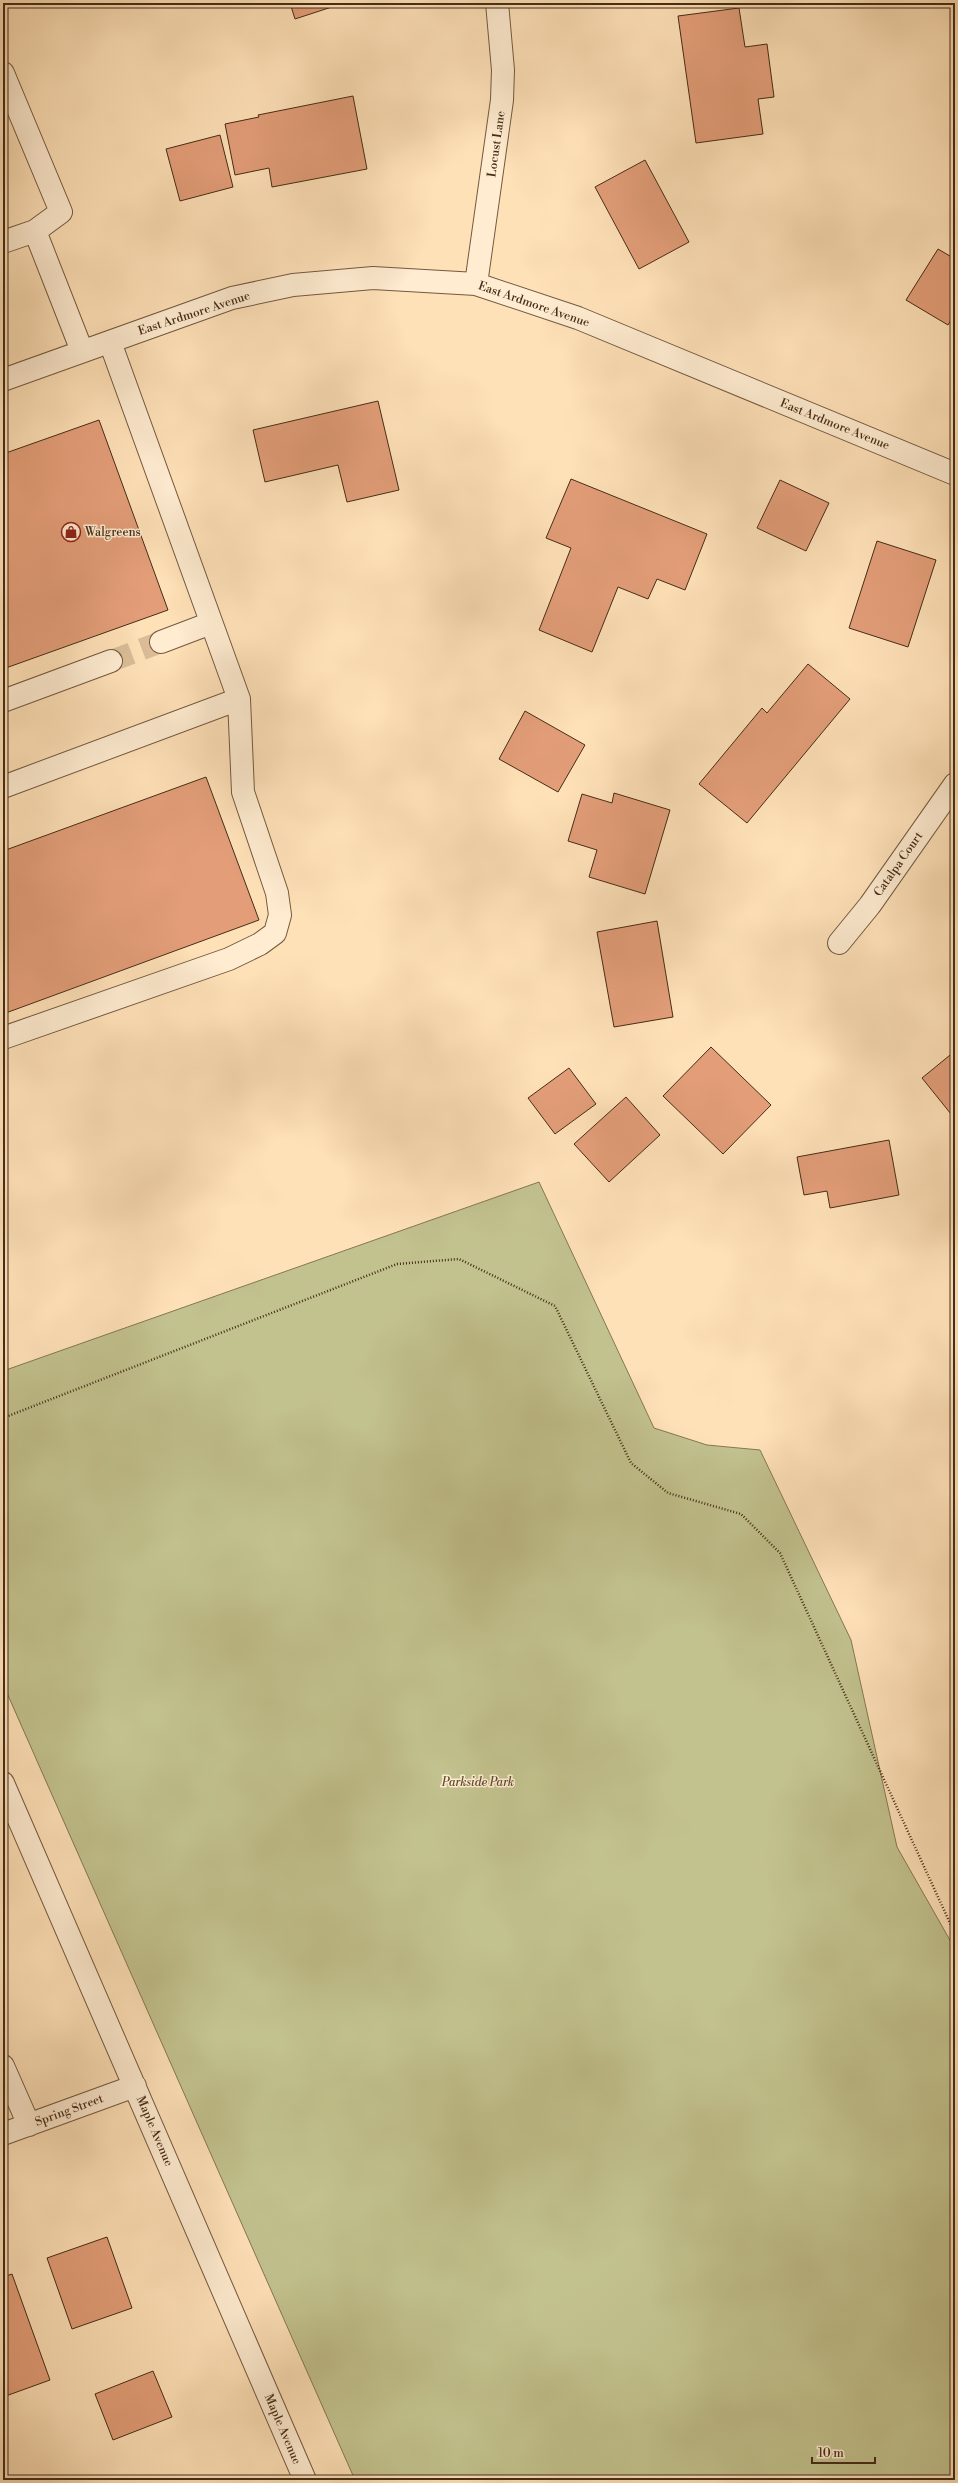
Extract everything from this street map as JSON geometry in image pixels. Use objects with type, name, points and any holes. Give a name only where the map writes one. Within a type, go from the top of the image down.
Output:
[{"type":"street","name":"Locust Lane","points":[[476,284],[502,100],[503,70],[497,3]]},
{"type":"street","points":[[3,73],[61,212],[35,230],[3,242]]},
{"type":"street","points":[[35,230],[82,352]]},
{"type":"street","name":"East Ardmore Avenue","points":[[3,380],[232,298],[293,284],[373,278],[476,284],[578,318],[955,474]]},
{"type":"street","points":[[3,1038],[229,959],[260,944],[275,933],[280,915],[277,893],[243,792],[239,700],[110,342]]},
{"type":"street","points":[[161,642],[211,623]]},
{"type":"street","points":[[3,701],[111,661]]},
{"type":"street","points":[[3,788],[239,700]]},
{"type":"street","name":"Catalpa Court","points":[[839,943],[870,905],[955,784]]},
{"type":"street","name":"Maple Avenue","points":[[3,1783],[305,2480]]},
{"type":"street","points":[[3,2066],[29,2125]]},
{"type":"street","name":"Spring Street","points":[[3,2134],[135,2086]]},
{"type":"path","points":[[3,1418],[397,1264],[459,1259],[555,1306],[631,1463],[668,1493],[741,1514],[780,1553],[955,1934]]},
{"type":"green space","name":"Parkside Park","points":[[539,1182],[654,1428],[707,1445],[760,1450],[851,1640],[897,1847],[955,1949],[955,2480],[355,2480],[3,1684],[3,1371]]},
{"type":"building","points":[[290,3],[344,3],[295,19]]},
{"type":"building","points":[[739,8],[745,47],[767,44],[774,97],[758,99],[763,134],[696,143],[678,16]]},
{"type":"building","points":[[353,96],[367,169],[272,187],[269,168],[235,175],[225,124],[259,117],[258,115]]},
{"type":"building","points":[[220,135],[233,187],[180,201],[166,149]]},
{"type":"building","points":[[645,160],[689,242],[639,269],[595,187]]},
{"type":"building","points":[[938,249],[955,259],[955,314],[948,325],[906,300]]},
{"type":"building","points":[[378,401],[399,490],[347,502],[338,465],[265,482],[253,430]]},
{"type":"building","name":"Walgreens","points":[[99,420],[168,610],[3,669],[3,454]]},
{"type":"building","points":[[571,479],[707,534],[685,590],[657,579],[648,599],[618,587],[592,652],[539,630],[571,548],[546,538]]},
{"type":"building","points":[[780,480],[829,503],[806,551],[757,528]]},
{"type":"building","points":[[877,541],[936,560],[908,647],[849,628]]},
{"type":"building","points":[[808,664],[850,699],[747,823],[699,784],[762,708],[767,713]]},
{"type":"building","points":[[525,711],[585,745],[558,792],[499,759]]},
{"type":"building","points":[[206,777],[259,920],[3,1014],[3,851]]},
{"type":"building","points":[[614,793],[670,810],[645,894],[589,877],[597,850],[568,841],[582,794],[612,803]]},
{"type":"building","points":[[657,921],[673,1017],[614,1027],[597,932]]},
{"type":"building","points":[[711,1047],[771,1105],[723,1154],[663,1096]]},
{"type":"building","points":[[955,1051],[955,1119],[922,1078]]},
{"type":"building","points":[[569,1068],[596,1104],[555,1134],[528,1098]]},
{"type":"building","points":[[626,1097],[660,1135],[609,1182],[574,1144]]},
{"type":"building","points":[[889,1140],[899,1195],[830,1208],[827,1191],[804,1195],[797,1157]]},
{"type":"building","points":[[107,2237],[132,2308],[72,2329],[47,2258]]},
{"type":"building","points":[[12,2274],[50,2380],[3,2397],[3,2277]]},
{"type":"building","points":[[153,2371],[172,2417],[113,2440],[95,2394]]},
{"type":"tunnel","points":[[111,661],[161,642]]},
{"type":"place","name":"Walgreens","points":[[71,532]]}]
